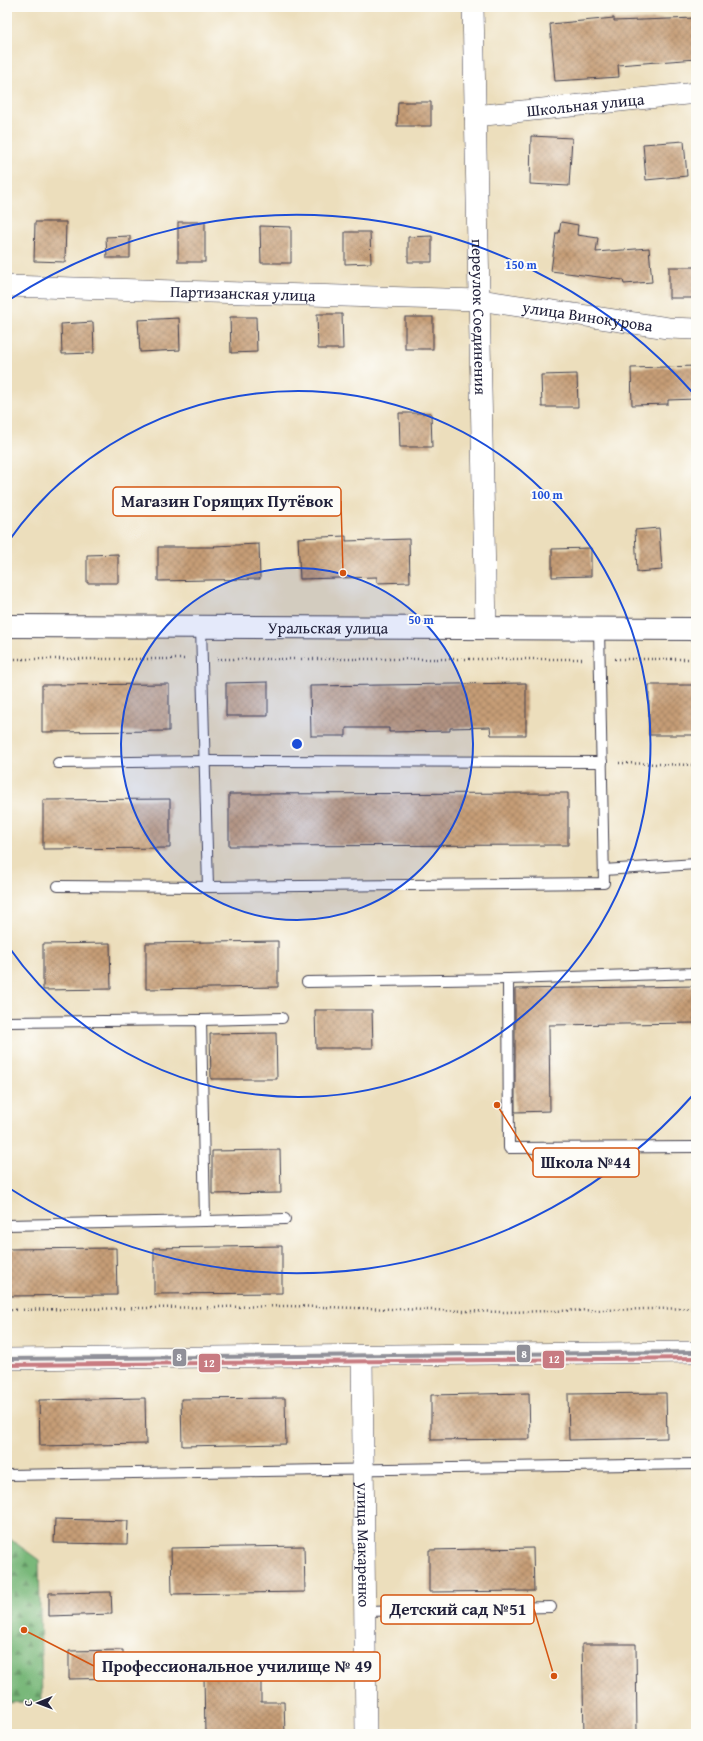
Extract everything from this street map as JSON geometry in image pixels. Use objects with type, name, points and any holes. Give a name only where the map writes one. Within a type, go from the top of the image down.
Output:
[{"type":"street","name":"переулок Соединения","points":[[473,7],[486,628]]},
{"type":"street","name":"Школьная улица","points":[[475,116],[696,93]]},
{"type":"street","name":"Партизанская улица","points":[[7,286],[479,300]]},
{"type":"street","name":"улица Винокурова","points":[[479,300],[668,328],[696,329]]},
{"type":"street","name":"Уральская улица","points":[[7,626],[696,629]]},
{"type":"street","points":[[7,1359],[362,1357],[696,1352]]},
{"type":"street","name":"улица Макаренко","points":[[362,1357],[366,1734]]},
{"type":"lane","points":[[201,627],[208,887]]},
{"type":"lane","points":[[58,886],[208,887],[604,883],[599,628]]},
{"type":"lane","points":[[58,763],[204,761],[602,762]]},
{"type":"lane","points":[[604,870],[696,864]]},
{"type":"lane","points":[[307,982],[508,979],[696,973]]},
{"type":"lane","points":[[508,979],[509,1148],[696,1146]]},
{"type":"lane","points":[[7,1022],[282,1018]]},
{"type":"lane","points":[[201,1020],[205,1221]]},
{"type":"lane","points":[[7,1225],[285,1219]]},
{"type":"lane","points":[[7,1475],[696,1464]]},
{"type":"lane","points":[[365,1611],[551,1607]]},
{"type":"path","points":[[7,660],[696,659]]},
{"type":"path","points":[[602,762],[696,765]]},
{"type":"path","points":[[7,1310],[287,1306],[503,1312],[696,1308]]},
{"type":"green space","points":[[7,1539],[10,1539],[39,1560],[42,1701],[7,1703]]},
{"type":"building","points":[[614,18],[614,21],[696,18],[696,59],[618,65],[619,77],[555,81],[550,24]]},
{"type":"building","points":[[398,102],[431,102],[431,126],[397,126]]},
{"type":"building","points":[[531,136],[572,138],[569,186],[530,184]]},
{"type":"building","points":[[684,141],[687,176],[646,180],[643,144]]},
{"type":"building","points":[[35,222],[66,222],[65,262],[34,261]]},
{"type":"building","points":[[178,222],[205,222],[205,262],[178,262]]},
{"type":"building","points":[[561,222],[578,225],[577,235],[598,238],[596,252],[649,248],[652,282],[624,284],[623,280],[551,271],[556,233],[559,233]]},
{"type":"building","points":[[260,226],[291,227],[291,263],[261,263]]},
{"type":"building","points":[[345,232],[370,232],[371,263],[345,264]]},
{"type":"building","points":[[130,236],[130,258],[107,258],[106,237]]},
{"type":"building","points":[[432,236],[432,262],[408,262],[408,237]]},
{"type":"building","points":[[669,267],[696,267],[696,298],[669,298]]},
{"type":"building","points":[[317,314],[342,314],[343,349],[318,349]]},
{"type":"building","points":[[230,317],[256,317],[257,352],[231,353]]},
{"type":"building","points":[[405,317],[433,317],[433,349],[405,349]]},
{"type":"building","points":[[179,318],[180,350],[140,352],[138,320]]},
{"type":"building","points":[[93,322],[94,353],[62,354],[61,324]]},
{"type":"building","points":[[696,366],[696,399],[668,400],[668,404],[632,405],[631,368]]},
{"type":"building","points":[[577,374],[578,407],[542,407],[541,375]]},
{"type":"building","points":[[399,413],[431,413],[432,447],[400,447]]},
{"type":"building","points":[[659,528],[662,570],[637,572],[635,530]]},
{"type":"building","points":[[346,536],[346,541],[409,539],[410,582],[377,583],[377,577],[300,579],[298,538]]},
{"type":"building","points":[[259,544],[260,579],[158,581],[158,547],[215,547],[214,546]]},
{"type":"building","points":[[591,548],[591,576],[552,577],[552,549]]},
{"type":"building","points":[[118,554],[118,583],[87,583],[87,555]]},
{"type":"building","points":[[268,682],[268,716],[226,716],[226,683]]},
{"type":"building","points":[[526,683],[526,735],[491,735],[490,727],[450,728],[450,731],[389,732],[389,728],[346,728],[346,736],[311,736],[310,686]]},
{"type":"building","points":[[169,684],[169,731],[42,732],[42,685]]},
{"type":"building","points":[[649,685],[696,685],[696,735],[649,735]]},
{"type":"building","points":[[568,793],[568,845],[229,846],[229,794]]},
{"type":"building","points":[[170,799],[170,848],[43,849],[43,800]]},
{"type":"building","points":[[278,941],[278,987],[146,989],[146,943]]},
{"type":"building","points":[[110,943],[111,989],[43,990],[43,944]]},
{"type":"building","points":[[696,986],[696,1023],[549,1025],[550,1111],[515,1112],[515,989]]},
{"type":"building","points":[[315,1010],[372,1010],[373,1048],[316,1048]]},
{"type":"building","points":[[276,1033],[277,1079],[211,1079],[210,1034]]},
{"type":"building","points":[[280,1150],[281,1193],[212,1194],[212,1151]]},
{"type":"building","points":[[282,1246],[282,1293],[154,1294],[154,1248]]},
{"type":"building","points":[[116,1248],[117,1295],[7,1296],[7,1249]]},
{"type":"building","points":[[529,1393],[530,1439],[431,1440],[431,1395]]},
{"type":"building","points":[[666,1393],[667,1438],[569,1440],[568,1394]]},
{"type":"building","points":[[145,1398],[146,1444],[40,1446],[39,1400]]},
{"type":"building","points":[[285,1398],[286,1444],[182,1446],[181,1399]]},
{"type":"building","points":[[55,1519],[128,1521],[127,1544],[54,1543]]},
{"type":"building","points":[[304,1546],[305,1592],[172,1594],[171,1548]]},
{"type":"building","points":[[533,1548],[534,1591],[429,1592],[429,1550]]},
{"type":"building","points":[[111,1592],[112,1614],[49,1616],[49,1593]]},
{"type":"building","points":[[582,1644],[636,1644],[637,1734],[584,1734]]},
{"type":"building","points":[[123,1650],[123,1678],[69,1679],[69,1651]]},
{"type":"building","points":[[261,1675],[261,1702],[284,1702],[285,1734],[205,1734],[204,1676]]},
{"type":"transit line","name":"8","points":[[7,1359],[696,1352]]},
{"type":"transit line","name":"12","points":[[7,1365],[696,1358]]},
{"type":"place","name":"Магазин Горящих Путёвок","points":[[343,573]]},
{"type":"place","name":"Школа №44","points":[[497,1105]]},
{"type":"place","name":"Профессиональное училище № 49","points":[[24,1630]]},
{"type":"place","name":"Детский сад №51","points":[[554,1676]]}]
